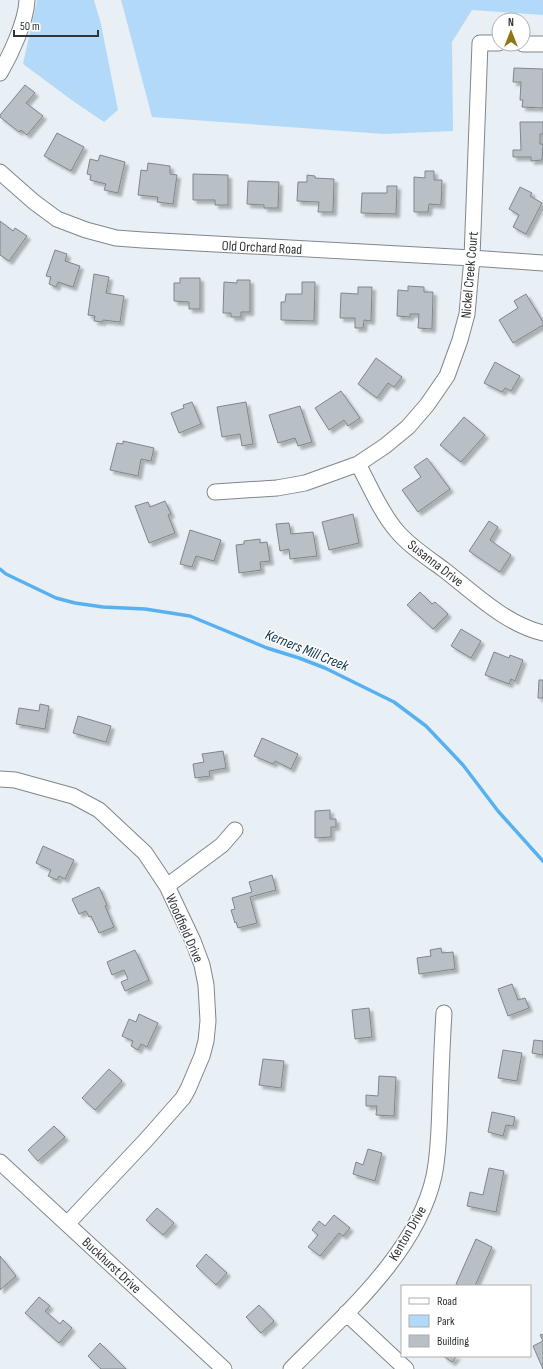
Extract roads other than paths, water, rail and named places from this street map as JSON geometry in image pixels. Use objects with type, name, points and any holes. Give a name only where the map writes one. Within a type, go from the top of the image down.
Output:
[{"type":"street","points":[[0,73],[20,30],[27,0]]},
{"type":"street","name":"Nickel Creek Court","points":[[215,492],[277,488],[305,483],[358,464],[385,446],[408,427],[428,405],[446,376],[460,340],[467,314],[472,258],[480,43],[491,43]]},
{"type":"street","points":[[531,44],[543,44]]},
{"type":"street","name":"Old Orchard Road","points":[[0,172],[34,202],[57,219],[86,230],[116,238],[543,263]]},
{"type":"street","name":"Susanna Drive","points":[[358,464],[383,513],[397,531],[418,550],[502,615],[519,624],[543,633]]},
{"type":"street","name":"Woodfield Drive","points":[[0,779],[15,780],[73,796],[99,810],[145,853],[167,886],[193,941],[202,965],[206,985],[208,1021],[206,1041],[202,1056],[183,1098],[146,1140],[67,1224]]},
{"type":"street","points":[[167,886],[222,844],[235,830]]},
{"type":"street","name":"Kenton Drive","points":[[291,1369],[346,1313],[388,1267],[422,1212],[434,1177],[438,1151],[444,1013]]},
{"type":"street","name":"Buckhurst Drive","points":[[0,1162],[224,1369]]},
{"type":"street","points":[[346,1313],[406,1369]]},
{"type":"waterway","name":"Kerners Mill Creek","points":[[0,569],[6,574],[56,598],[75,603],[103,607],[145,609],[190,616],[267,648],[325,668],[394,702],[426,726],[463,765],[498,811],[543,861]]}]
